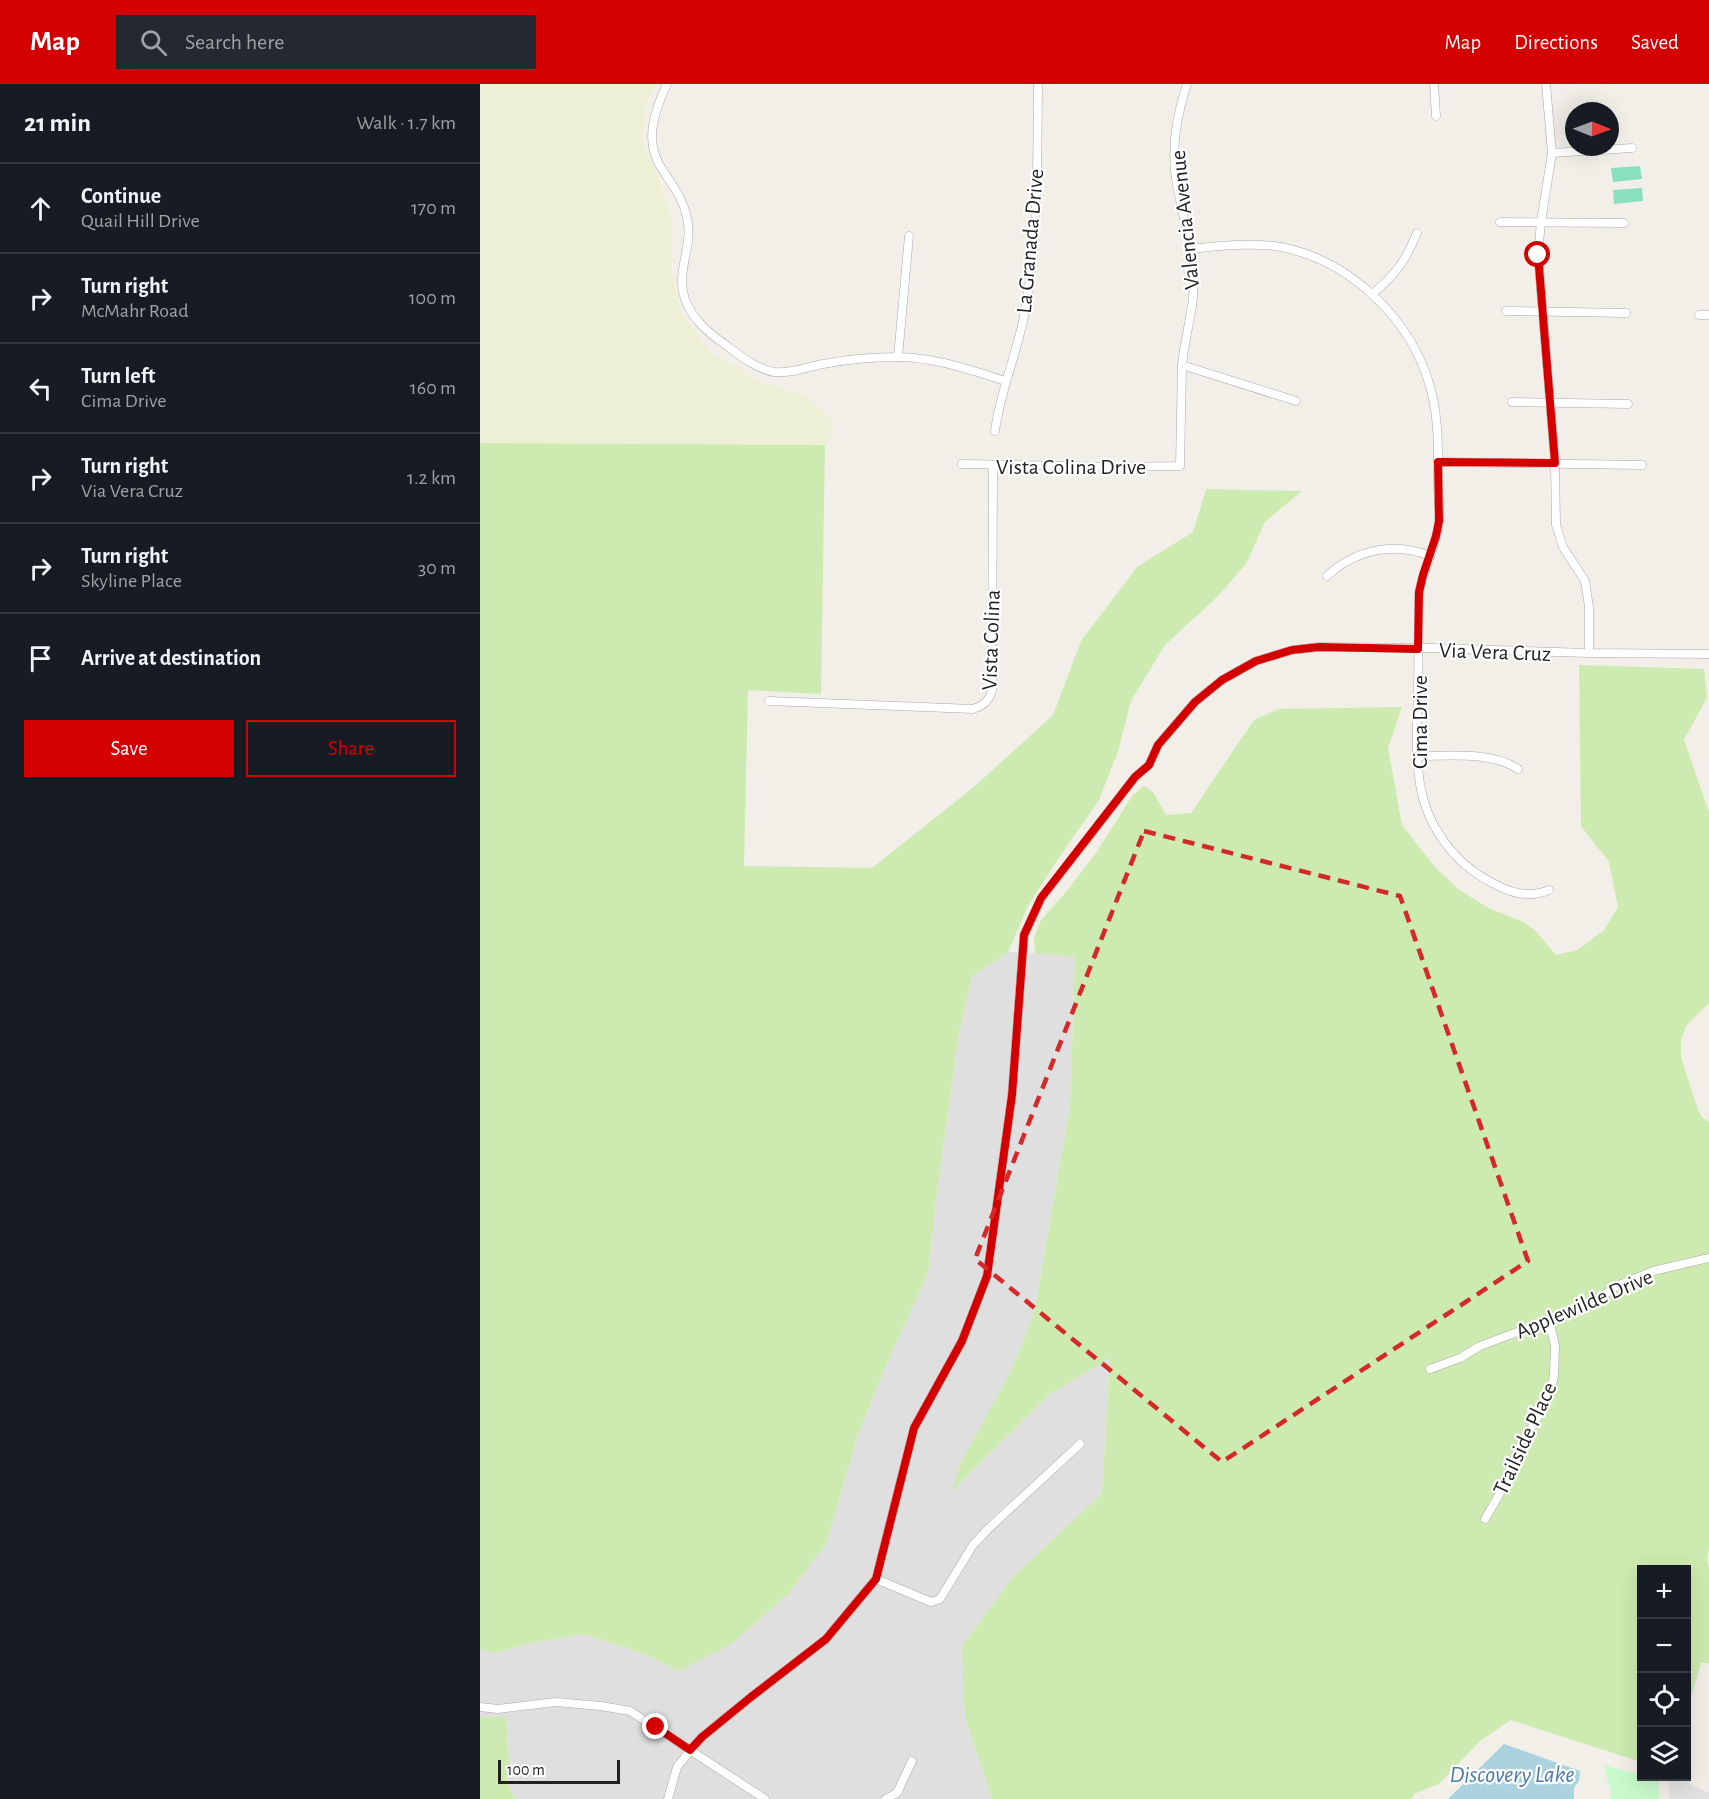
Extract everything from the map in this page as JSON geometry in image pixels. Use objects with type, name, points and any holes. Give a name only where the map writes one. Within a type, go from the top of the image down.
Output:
[{"type":"street","points":[[667,84],[657,105],[654,119],[652,135],[654,150],[658,162],[680,194],[684,204],[688,222],[688,240],[681,279],[684,297],[690,312],[707,332],[754,365],[774,372],[788,372],[869,357],[924,358],[946,362],[1006,381]]},
{"type":"street","name":"La Granada Drive","points":[[994,431],[1023,321],[1034,243],[1038,84]]},
{"type":"street","name":"Valencia Avenue","points":[[1180,466],[1183,348],[1193,296],[1194,270],[1176,177],[1174,152],[1180,105],[1187,84]]},
{"type":"street","points":[[1434,84],[1436,116]]},
{"type":"street","points":[[1546,84],[1552,153],[1538,255],[1551,402],[1556,525],[1563,547],[1585,581],[1589,607],[1589,653]]},
{"type":"street","points":[[1552,153],[1632,148]]},
{"type":"street","points":[[1500,222],[1624,223]]},
{"type":"street","points":[[1372,294],[1400,267],[1417,233]]},
{"type":"street","points":[[898,357],[909,236]]},
{"type":"street","name":"Cima Drive","points":[[1190,249],[1259,244],[1282,247],[1314,258],[1341,270],[1372,294],[1392,315],[1415,348],[1432,391],[1437,420],[1439,521],[1419,592],[1417,756],[1420,784],[1433,824],[1458,859],[1480,877],[1506,891],[1522,895],[1549,890]]},
{"type":"street","points":[[1506,311],[1626,313]]},
{"type":"street","points":[[1699,315],[1709,315]]},
{"type":"street","points":[[1182,365],[1296,401]]},
{"type":"street","points":[[1512,402],[1628,404]]},
{"type":"street","points":[[1438,462],[1642,465]]},
{"type":"street","name":"Vista Colina Drive","points":[[962,464],[1180,466]]},
{"type":"street","name":"Vista Colina","points":[[769,701],[973,709],[989,700],[992,691],[993,466]]},
{"type":"street","points":[[1327,576],[1350,558],[1366,552],[1392,548],[1421,552],[1430,556]]},
{"type":"street","name":"Via Vera Cruz","points":[[668,1799],[677,1767],[702,1737],[826,1639],[876,1579],[914,1428],[962,1341],[987,1276],[1012,1095],[1024,935],[1041,898],[1135,777],[1149,765],[1158,745],[1195,702],[1222,680],[1256,661],[1292,650],[1319,647],[1709,654]]},
{"type":"street","points":[[1417,756],[1486,757],[1509,763],[1518,769]]},
{"type":"street","name":"Applewilde Drive","points":[[1430,1369],[1460,1358],[1480,1346],[1587,1306],[1617,1286],[1653,1271],[1709,1258]]},
{"type":"street","name":"Trailside Place","points":[[1485,1519],[1503,1488],[1517,1452],[1550,1393],[1554,1376],[1555,1346],[1549,1320]]},
{"type":"street","points":[[876,1579],[931,1602],[940,1599],[981,1537],[1080,1444]]},
{"type":"street","points":[[480,1707],[498,1709],[556,1702],[630,1711],[765,1799]]},
{"type":"street","points":[[886,1799],[897,1793],[912,1761]]},
{"type":"highlighted area","points":[[1144,831],[1400,896],[1528,1261],[1222,1462],[975,1259]]},
{"type":"shaded area","points":[[1008,952],[1075,957],[1070,1107],[1034,1313],[1011,1371],[953,1490],[1049,1395],[1110,1357],[1102,1493],[1013,1577],[965,1718],[992,1799],[515,1799],[507,1781],[509,1762],[506,1717],[480,1717],[480,1650],[495,1653],[532,1643],[584,1634],[647,1655],[679,1671],[826,1544],[858,1435],[887,1363],[928,1274],[959,1034],[972,976]]},
{"type":"shaded area","points":[[1669,1781],[1690,1781],[1689,1784],[1709,1793],[1709,1799],[1669,1799]]},
{"type":"green space","points":[[480,84],[656,84],[648,98],[641,140],[660,180],[671,221],[671,268],[682,316],[712,354],[765,383],[807,397],[831,419],[833,433],[825,445],[480,443]]},
{"type":"green space","points":[[1640,166],[1642,179],[1613,182],[1611,168]]},
{"type":"green space","points":[[1642,188],[1643,201],[1614,204],[1613,190]]},
{"type":"green space","points":[[480,443],[825,445],[821,694],[748,690],[744,866],[872,868],[975,786],[1053,715],[1081,641],[1137,567],[1193,532],[1206,489],[1302,491],[1265,522],[1246,564],[1217,597],[1165,645],[1131,701],[1118,752],[1099,800],[1028,906],[1008,952],[972,976],[959,1034],[928,1274],[887,1363],[858,1435],[826,1544],[789,1593],[734,1642],[679,1671],[647,1655],[584,1634],[532,1643],[495,1653],[480,1650]]},
{"type":"green space","points":[[1579,665],[1704,669],[1707,698],[1684,740],[1709,812],[1709,1003],[1686,1026],[1681,1040],[1681,1057],[1696,1104],[1701,1116],[1709,1122],[1709,1547],[1707,1560],[1709,1568],[1709,1663],[1701,1663],[1691,1698],[1691,1565],[1637,1565],[1637,1761],[1511,1720],[1480,1741],[1439,1784],[1414,1794],[1411,1799],[992,1799],[965,1718],[962,1646],[1013,1577],[1102,1493],[1110,1358],[1049,1395],[952,1491],[961,1462],[1011,1371],[1034,1313],[1070,1107],[1075,957],[1035,953],[1034,937],[1041,920],[1096,853],[1132,796],[1144,786],[1153,792],[1166,815],[1191,813],[1254,720],[1278,709],[1402,707],[1388,748],[1402,825],[1435,867],[1458,889],[1490,909],[1522,921],[1536,931],[1556,955],[1577,950],[1604,930],[1618,907],[1609,862],[1581,826]]},
{"type":"green space","points":[[480,1717],[506,1717],[509,1762],[507,1781],[515,1799],[480,1799]]},
{"type":"green space","points":[[1604,1765],[1637,1774],[1637,1781],[1658,1781],[1659,1799],[1610,1799],[1611,1793]]},
{"type":"water","name":"Discovery Lake","points":[[1504,1744],[1580,1771],[1579,1781],[1574,1788],[1574,1799],[1448,1799]]},
{"type":"route","points":[[656,1727],[690,1750],[702,1737],[751,1697],[826,1639],[876,1579],[914,1428],[962,1341],[987,1276],[1012,1095],[1024,935],[1041,898],[1135,777],[1149,765],[1158,745],[1195,702],[1222,680],[1256,661],[1292,650],[1319,647],[1418,649],[1419,592],[1439,521],[1438,462],[1555,463],[1538,255]]}]
